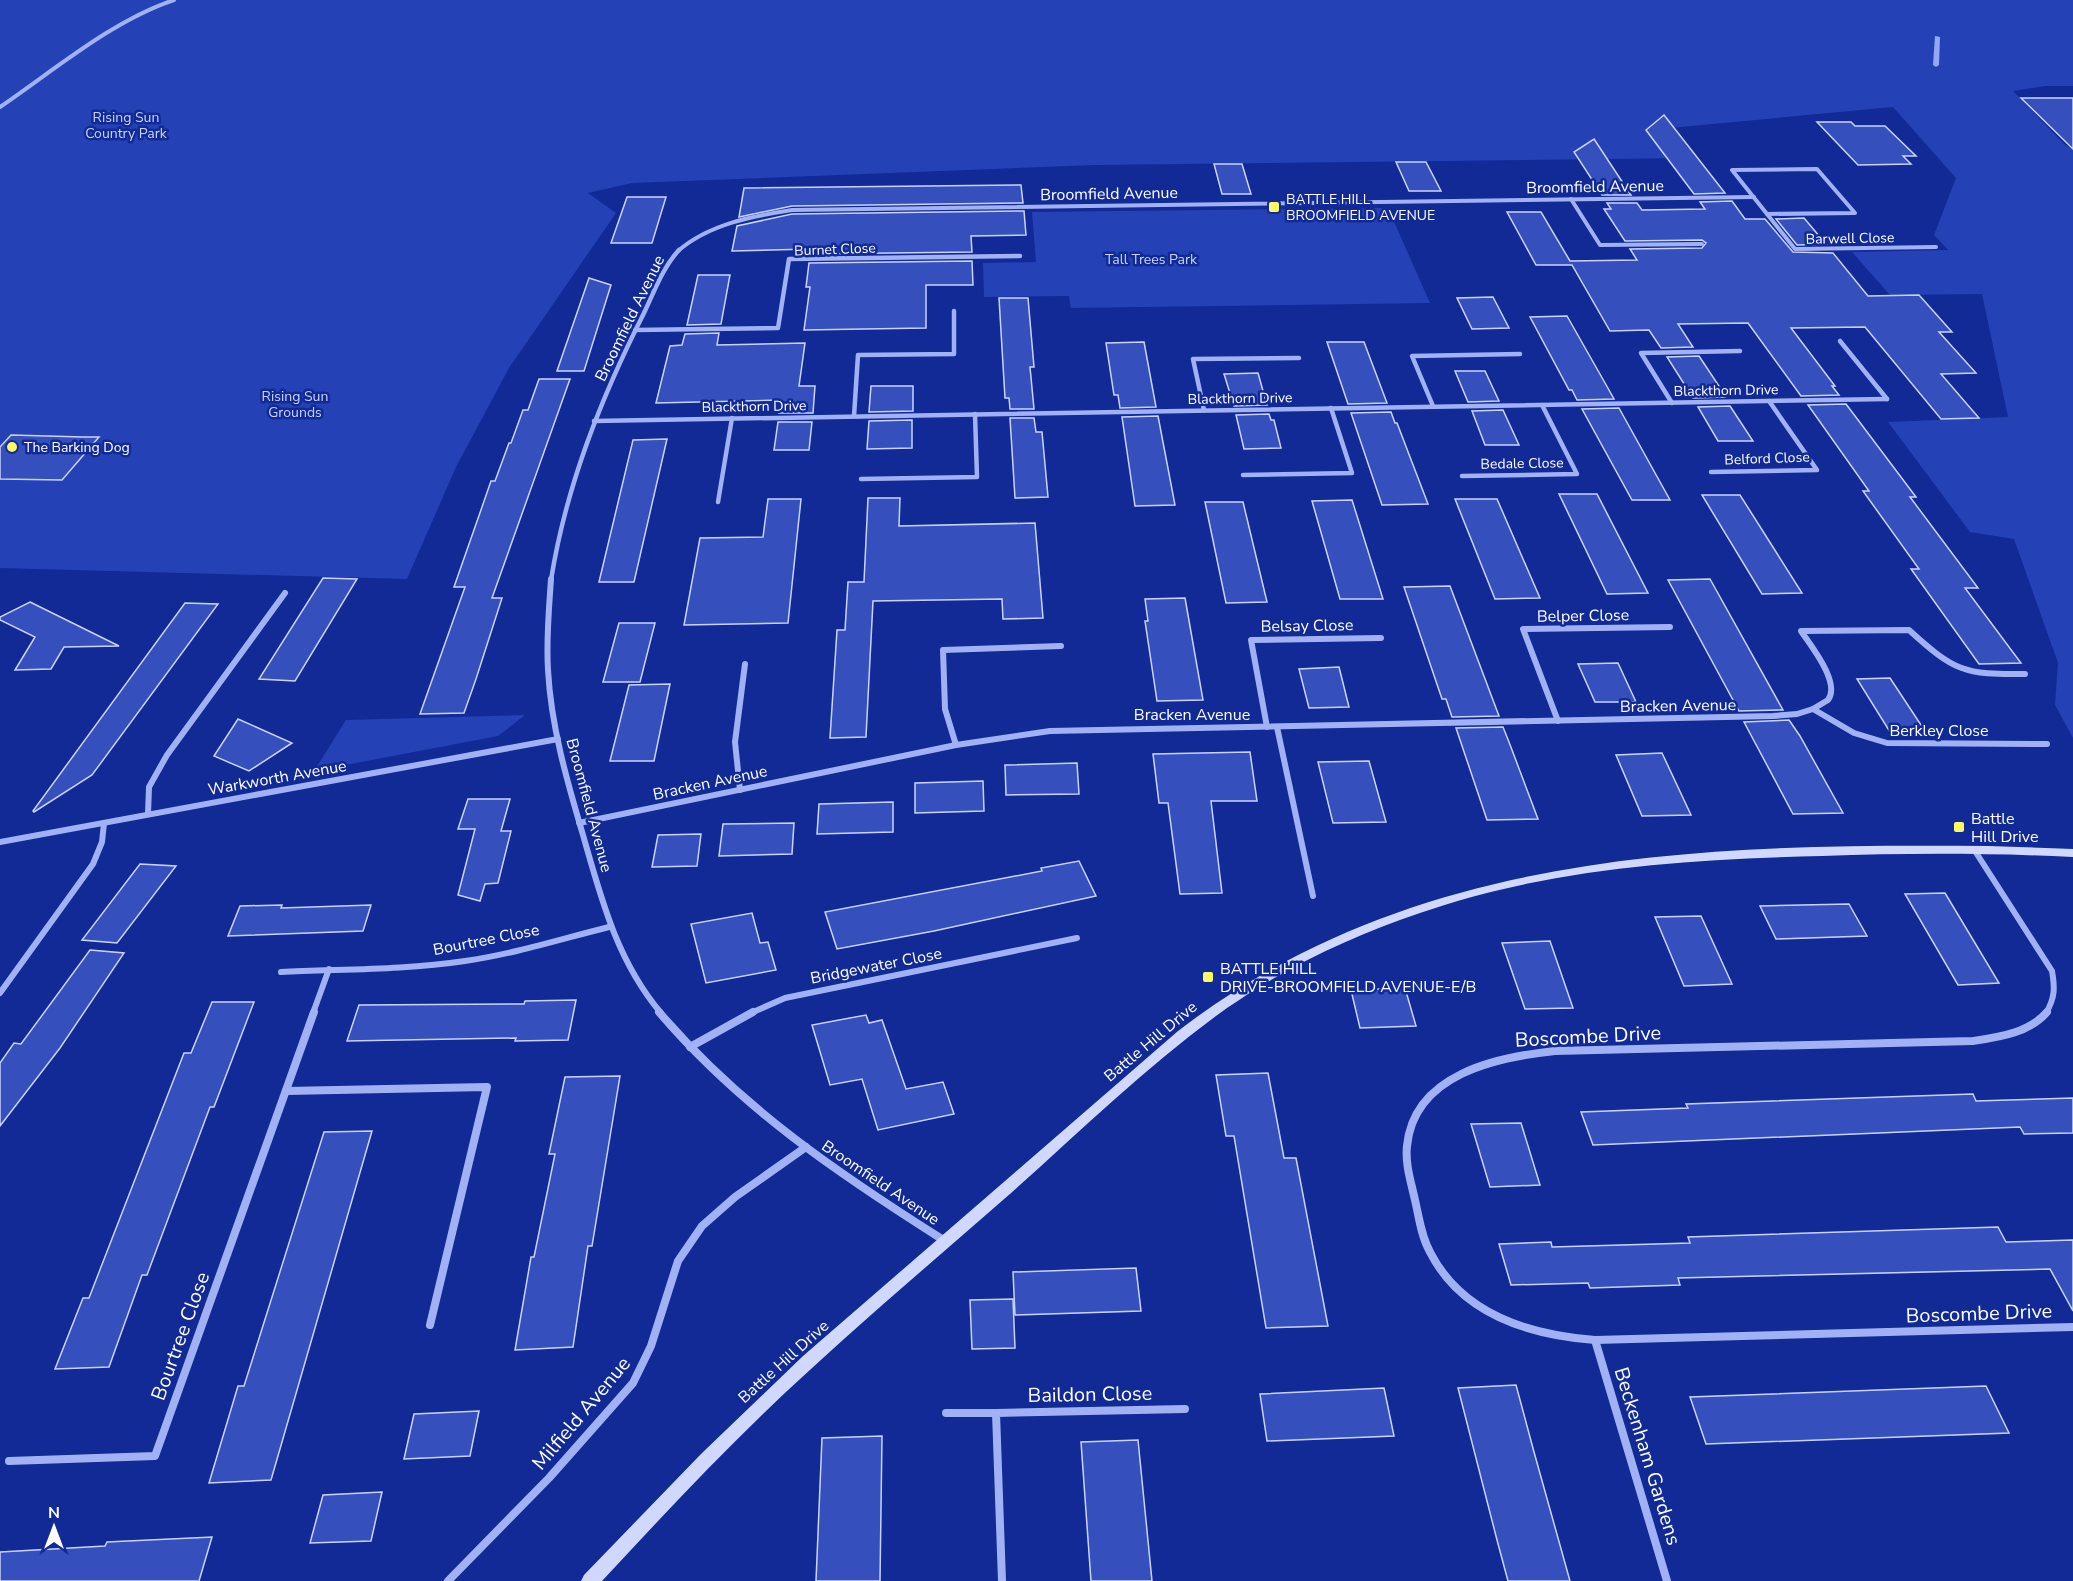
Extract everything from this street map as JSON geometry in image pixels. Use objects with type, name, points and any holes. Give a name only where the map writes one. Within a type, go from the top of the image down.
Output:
[{"type":"street","points":[[0,107],[126,21],[153,7],[174,0]]},
{"type":"street","name":"Barwell Close","points":[[1767,214],[1855,213],[1817,169],[1732,170],[1754,197],[1767,214],[1795,249],[1936,247]]},
{"type":"street","name":"Broomfield Avenue","points":[[946,1241],[806,1147],[734,1091],[690,1047],[651,1002],[628,965],[609,927],[579,823],[558,739],[548,669],[548,608],[555,561],[574,480],[594,421],[635,330],[677,251],[708,231],[755,215],[792,210],[1754,197]]},
{"type":"street","points":[[1571,199],[1600,245],[1702,244]]},
{"type":"street","name":"Burnet Close","points":[[635,330],[778,328],[789,259],[1020,256]]},
{"type":"street","points":[[854,416],[858,355],[954,354],[954,311]]},
{"type":"street","name":"Blackthorn Drive","points":[[594,421],[1887,399],[1840,341]]},
{"type":"street","points":[[1672,403],[1641,353],[1740,351]]},
{"type":"street","points":[[1432,406],[1412,356],[1520,354]]},
{"type":"street","points":[[1204,410],[1193,359],[1299,358]]},
{"type":"street","name":"Belford Close","points":[[1711,472],[1817,470],[1769,401]]},
{"type":"street","name":"Bedale Close","points":[[1462,476],[1577,474],[1542,405]]},
{"type":"street","points":[[1243,475],[1352,473],[1331,408]]},
{"type":"street","points":[[861,479],[977,477],[975,414]]},
{"type":"street","points":[[718,502],[732,418]]},
{"type":"street","points":[[148,814],[149,787],[167,754],[285,593]]},
{"type":"street","name":"Belper Close","points":[[1558,721],[1523,629],[1670,627]]},
{"type":"street","points":[[1814,709],[1826,703],[1832,694],[1833,683],[1801,631],[1909,630],[1941,657],[1964,670],[1977,673],[2025,674]]},
{"type":"street","name":"Belsay Close","points":[[1268,728],[1251,640],[1381,638]]},
{"type":"street","points":[[956,745],[947,725],[942,705],[943,650],[1061,646]]},
{"type":"street","points":[[740,790],[734,767],[733,745],[745,664]]},
{"type":"street","name":"Bracken Avenue","points":[[579,823],[956,745],[1050,731],[1773,716],[1797,714],[1814,709]]},
{"type":"street","name":"Berkley Close","points":[[1814,709],[1848,732],[1878,743],[2047,744]]},
{"type":"street","points":[[1277,727],[1313,896]]},
{"type":"street","name":"Warkworth Avenue","points":[[0,842],[558,739]]},
{"type":"street","points":[[0,993],[93,864],[102,842],[104,823]]},
{"type":"street","name":"Battle Hill Drive","points":[[590,1581],[781,1385],[946,1241],[1209,1014],[1241,993],[1304,958],[1390,919],[1488,889],[1603,866],[1729,855],[1975,850],[2073,853]]},
{"type":"street","name":"Boscombe Drive","points":[[1975,850],[2052,971],[2055,990],[2049,1006],[2039,1021],[2022,1031],[1999,1038],[1973,1041],[1522,1053],[1473,1066],[1456,1076],[1424,1103],[1413,1120],[1407,1138],[1407,1157],[1422,1232],[1430,1252],[1443,1273],[1462,1294],[1485,1312],[1507,1324],[1532,1333],[1564,1339],[2073,1327]]},
{"type":"street","name":"Bourtree Close","points":[[281,972],[432,965],[466,961],[501,955],[609,927]]},
{"type":"street","name":"Bridgewater Close","points":[[690,1047],[758,1009],[785,998],[1077,938]]},
{"type":"street","name":"Bourtree Close","points":[[9,1461],[155,1456],[329,969]]},
{"type":"street","points":[[286,1091],[487,1087],[430,1325]]},
{"type":"street","name":"Milfield Avenue","points":[[448,1581],[514,1517],[617,1402],[639,1374],[655,1335],[679,1260],[694,1237],[738,1195],[806,1147]]},
{"type":"street","name":"Beckenham Gardens","points":[[1595,1340],[1667,1581]]},
{"type":"street","name":"Baildon Close","points":[[946,1413],[1185,1409]]},
{"type":"street","points":[[996,1413],[1002,1581]]},
{"type":"green space","points":[[0,0],[2073,0],[2073,86],[2046,86],[2013,91],[2064,144],[2073,149],[2073,738],[2055,705],[2058,663],[2014,539],[1970,532],[1888,422],[2008,417],[1982,294],[1890,295],[1852,252],[1948,250],[1934,235],[1956,178],[1893,107],[1670,128],[1693,158],[1096,165],[632,183],[588,193],[616,213],[509,368],[456,467],[407,579],[0,568]]},
{"type":"green space","name":"Tall Trees Park","points":[[1388,208],[1430,303],[1071,308],[1069,296],[984,297],[983,263],[1036,262],[1032,212]]},
{"type":"green space","points":[[525,715],[498,736],[314,771],[346,720]]},
{"type":"building","points":[[2021,98],[2073,98],[2073,149]]},
{"type":"building","points":[[1664,115],[1725,193],[1694,194],[1646,130]]},
{"type":"building","points":[[1817,122],[1851,122],[1855,126],[1885,126],[1916,156],[1903,156],[1911,164],[1858,165]]},
{"type":"building","points":[[1594,139],[1631,195],[1602,195],[1574,152]]},
{"type":"building","points":[[1396,162],[1426,162],[1441,191],[1409,191]]},
{"type":"building","points":[[1214,164],[1242,164],[1251,194],[1222,194]]},
{"type":"building","points":[[1021,185],[1023,203],[792,206],[739,217],[744,188]]},
{"type":"building","points":[[627,197],[666,197],[652,243],[611,243]]},
{"type":"building","points":[[1732,201],[1745,219],[1765,219],[1793,252],[1833,253],[1868,296],[1919,295],[1952,332],[1939,332],[1976,373],[1941,374],[1979,418],[1941,419],[1865,327],[1791,328],[1835,386],[1832,386],[1839,395],[1801,396],[1748,323],[1678,324],[1693,347],[1661,348],[1649,330],[1610,331],[1572,265],[1536,265],[1507,212],[1541,212],[1570,261],[1637,260],[1630,249],[1702,248],[1706,243],[1702,240],[1625,241],[1604,209],[1611,209],[1607,203],[1637,203],[1642,210],[1705,209],[1700,202]]},
{"type":"building","points":[[1024,211],[1026,235],[971,236],[972,252],[809,254],[810,249],[732,251],[737,226],[792,214]]},
{"type":"building","points":[[1804,218],[1826,244],[1797,245],[1776,219]]},
{"type":"building","points":[[972,261],[973,285],[926,285],[926,328],[804,330],[810,287],[806,287],[809,263]]},
{"type":"building","points":[[698,275],[730,275],[721,324],[687,325]]},
{"type":"building","points":[[589,278],[611,285],[584,371],[557,371]]},
{"type":"building","points":[[1493,297],[1509,328],[1472,329],[1457,298]]},
{"type":"building","points":[[999,298],[1028,298],[1034,367],[1030,367],[1034,409],[1010,409],[1009,398],[1005,398]]},
{"type":"building","points":[[1567,316],[1614,399],[1577,400],[1572,390],[1569,390],[1530,317]]},
{"type":"building","points":[[719,333],[717,345],[805,343],[799,386],[815,386],[813,413],[779,413],[781,400],[656,403],[670,346],[682,345],[685,334]]},
{"type":"building","points":[[1144,342],[1156,407],[1120,408],[1118,395],[1114,395],[1106,343]]},
{"type":"building","points":[[1327,342],[1364,342],[1387,403],[1348,404]]},
{"type":"building","points":[[1699,356],[1725,397],[1693,398],[1667,357]]},
{"type":"building","points":[[1455,371],[1485,371],[1499,401],[1468,402]]},
{"type":"building","points":[[1258,373],[1267,405],[1234,406],[1224,374]]},
{"type":"building","points":[[539,379],[570,379],[492,598],[502,598],[464,713],[420,714],[465,587],[454,587],[491,481],[495,481],[523,410],[528,410]]},
{"type":"building","points":[[871,386],[913,386],[913,411],[869,412]]},
{"type":"building","points":[[1846,404],[1916,497],[1910,497],[1978,588],[1965,588],[2021,663],[1979,664],[1911,569],[1919,569],[1863,491],[1869,491],[1808,405]]},
{"type":"building","points":[[1730,406],[1753,441],[1718,441],[1698,407]]},
{"type":"building","points":[[1619,408],[1670,500],[1632,500],[1582,409]]},
{"type":"building","points":[[1503,410],[1519,445],[1485,445],[1472,411]]},
{"type":"building","points":[[1391,412],[1428,504],[1382,505],[1351,413]]},
{"type":"building","points":[[1269,414],[1271,420],[1274,420],[1281,448],[1244,449],[1236,415]]},
{"type":"building","points":[[1158,416],[1175,505],[1135,506],[1122,417]]},
{"type":"building","points":[[1010,418],[1034,418],[1036,432],[1042,432],[1048,497],[1015,498]]},
{"type":"building","points":[[912,420],[912,448],[867,449],[869,421]]},
{"type":"building","points":[[778,422],[812,422],[809,450],[774,450]]},
{"type":"building","points":[[11,435],[99,437],[62,480],[0,479],[0,447]]},
{"type":"building","points":[[667,439],[634,582],[599,582],[633,440]]},
{"type":"building","points":[[1559,494],[1597,494],[1648,593],[1607,594]]},
{"type":"building","points":[[1702,495],[1740,495],[1802,593],[1762,594]]},
{"type":"building","points":[[868,498],[900,498],[899,526],[1035,523],[1043,618],[1003,619],[1002,599],[873,601],[866,737],[830,738],[837,630],[845,630],[848,582],[864,582]]},
{"type":"building","points":[[768,499],[801,499],[788,623],[684,625],[700,538],[763,537]]},
{"type":"building","points":[[1455,499],[1497,499],[1540,598],[1495,599]]},
{"type":"building","points":[[1352,500],[1383,599],[1340,599],[1312,501]]},
{"type":"building","points":[[1205,502],[1243,502],[1267,602],[1226,603]]},
{"type":"building","points":[[323,578],[357,579],[295,681],[259,679]]},
{"type":"building","points":[[1710,579],[1783,710],[1739,711],[1668,580]]},
{"type":"building","points":[[1450,586],[1499,716],[1452,717],[1446,699],[1442,699],[1404,587]]},
{"type":"building","points":[[1185,598],[1203,700],[1157,701],[1145,621],[1148,621],[1145,599]]},
{"type":"building","points":[[30,602],[119,646],[64,647],[51,669],[15,670],[35,637],[0,620],[0,617]]},
{"type":"building","points":[[185,603],[218,604],[92,775],[34,812],[33,811]]},
{"type":"building","points":[[619,623],[655,623],[640,682],[603,682]]},
{"type":"building","points":[[1618,663],[1636,702],[1595,702],[1578,664]]},
{"type":"building","points":[[1339,667],[1349,707],[1309,708],[1299,669]]},
{"type":"building","points":[[1890,678],[1925,731],[1890,732],[1857,679]]},
{"type":"building","points":[[670,684],[654,761],[610,761],[629,685]]},
{"type":"building","points":[[238,719],[292,743],[249,771],[214,756]]},
{"type":"building","points":[[1789,720],[1843,813],[1793,814],[1744,722]]},
{"type":"building","points":[[1503,727],[1538,819],[1487,820],[1456,728]]},
{"type":"building","points":[[1250,752],[1257,801],[1211,801],[1222,893],[1180,894],[1168,803],[1159,803],[1153,754]]},
{"type":"building","points":[[1662,753],[1691,815],[1642,816],[1616,755]]},
{"type":"building","points":[[1369,761],[1386,822],[1333,823],[1318,762]]},
{"type":"building","points":[[1077,763],[1079,794],[1006,795],[1005,765]]},
{"type":"building","points":[[983,781],[984,811],[915,813],[915,783]]},
{"type":"building","points":[[468,799],[510,799],[501,831],[511,831],[498,883],[485,884],[480,901],[458,895],[475,829],[458,829]]},
{"type":"building","points":[[893,802],[893,832],[817,834],[819,804]]},
{"type":"building","points":[[794,823],[792,854],[719,856],[723,824]]},
{"type":"building","points":[[701,834],[697,866],[652,867],[658,835]]},
{"type":"building","points":[[1079,861],[1096,896],[934,931],[837,949],[825,912],[1042,871],[1041,868]]},
{"type":"building","points":[[140,864],[176,866],[117,943],[82,940]]},
{"type":"building","points":[[1945,893],[1999,983],[1958,985],[1905,894]]},
{"type":"building","points":[[1849,904],[1867,936],[1776,939],[1760,906]]},
{"type":"building","points":[[282,905],[281,908],[371,905],[363,931],[228,936],[240,906]]},
{"type":"building","points":[[752,913],[760,943],[768,942],[776,970],[706,983],[691,924]]},
{"type":"building","points":[[1701,916],[1732,984],[1684,986],[1655,917]]},
{"type":"building","points":[[1550,941],[1573,1008],[1525,1009],[1502,943]]},
{"type":"building","points":[[90,950],[124,953],[60,1048],[0,1126],[0,1063],[14,1043],[21,1044]]},
{"type":"building","points":[[1405,988],[1416,1026],[1360,1028],[1351,990]]},
{"type":"building","points":[[576,1000],[568,1040],[515,1041],[516,1038],[347,1041],[359,1005],[524,1004],[525,1001]]},
{"type":"building","points":[[212,1002],[254,1002],[214,1107],[210,1107],[147,1275],[142,1275],[109,1367],[55,1369],[83,1298],[89,1298],[184,1053],[191,1053]]},
{"type":"building","points":[[866,1015],[869,1023],[882,1020],[906,1089],[943,1082],[954,1114],[878,1130],[862,1079],[830,1085],[812,1025]]},
{"type":"building","points":[[1268,1073],[1284,1158],[1296,1158],[1328,1326],[1266,1328],[1234,1136],[1226,1136],[1216,1075]]},
{"type":"building","points":[[620,1076],[592,1246],[588,1246],[573,1347],[515,1350],[531,1257],[534,1257],[555,1154],[549,1154],[565,1077]]},
{"type":"building","points":[[1973,1094],[1976,1101],[2073,1098],[2073,1133],[2024,1134],[2020,1127],[1593,1145],[1581,1112],[1688,1108],[1686,1104]]},
{"type":"building","points":[[1521,1123],[1540,1185],[1490,1187],[1471,1124]]},
{"type":"building","points":[[372,1131],[271,1480],[209,1483],[238,1386],[244,1386],[324,1132]]},
{"type":"building","points":[[1998,1227],[2006,1242],[2073,1240],[2073,1311],[2050,1269],[1678,1278],[1680,1285],[1590,1288],[1588,1283],[1511,1285],[1499,1244],[1551,1242],[1552,1247],[1690,1243],[1688,1237]]},
{"type":"building","points":[[1136,1268],[1141,1311],[1015,1315],[1013,1272]]},
{"type":"building","points":[[1013,1299],[1015,1348],[972,1349],[970,1300]]},
{"type":"building","points":[[1516,1385],[1570,1581],[1508,1581],[1458,1388]]},
{"type":"building","points":[[1986,1386],[2009,1433],[1706,1444],[1690,1397]]},
{"type":"building","points":[[1384,1388],[1394,1436],[1267,1441],[1260,1394]]},
{"type":"building","points":[[479,1411],[470,1456],[404,1459],[414,1414]]},
{"type":"building","points":[[882,1436],[880,1581],[816,1581],[822,1438]]},
{"type":"building","points":[[1138,1440],[1152,1581],[1091,1581],[1081,1442]]},
{"type":"building","points":[[382,1492],[371,1541],[310,1543],[323,1495]]},
{"type":"building","points":[[212,1537],[199,1581],[0,1581],[0,1552],[105,1546],[107,1542]]},
{"type":"waterway","points":[[1936,65],[1937,37]]},
{"type":"place","name":"BATTLE HILL BROOMFIELD AVENUE","points":[[1274,207]]},
{"type":"place","name":"The Barking Dog","points":[[12,447]]},
{"type":"place","name":"Battle Hill Drive","points":[[1959,827]]},
{"type":"place","name":"BATTLE HILL DRIVE-BROOMFIELD AVENUE-E/B","points":[[1208,977]]},
{"type":"park label","name":"Rising Sun Country Park","points":[[126,126]]},
{"type":"park label","name":"Rising Sun Grounds","points":[[295,404]]}]
